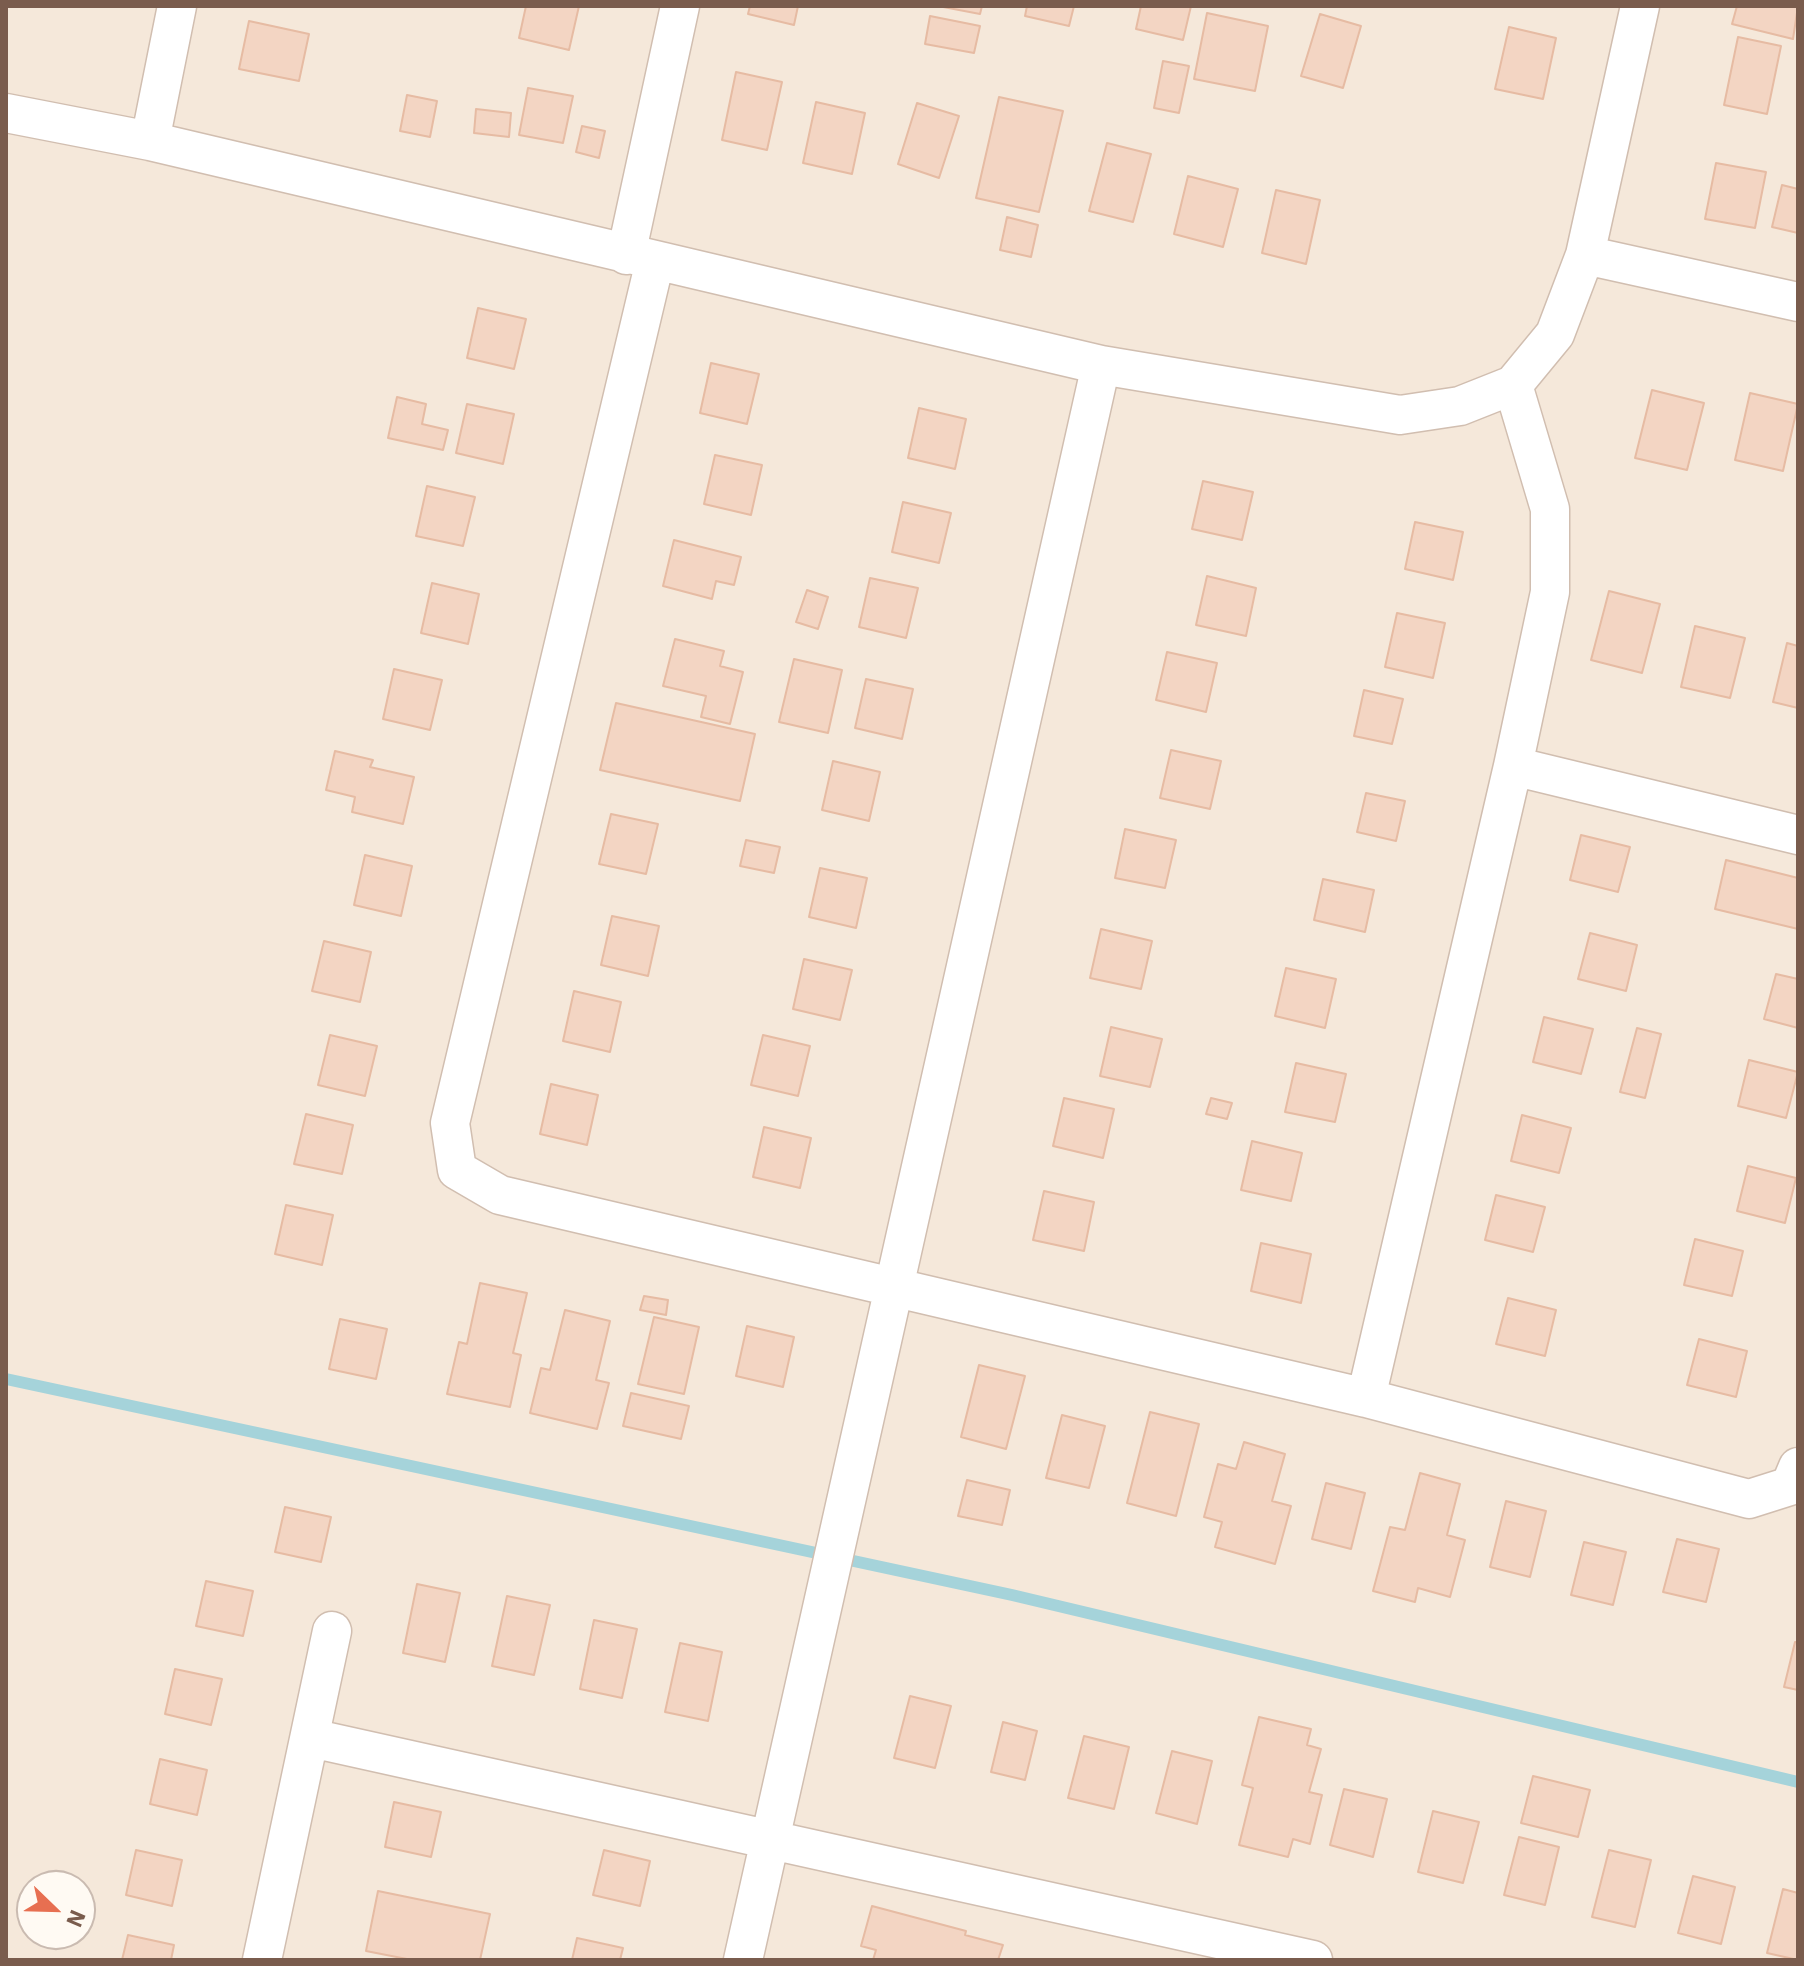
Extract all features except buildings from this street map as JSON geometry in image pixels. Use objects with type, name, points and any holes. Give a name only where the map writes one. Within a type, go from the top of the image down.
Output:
[{"type":"street","points":[[150,141],[177,6]]},
{"type":"street","points":[[680,6],[640,258],[450,1123],[457,1170],[500,1195],[1366,1398],[1749,1499],[1790,1486],[1798,1467]]},
{"type":"street","points":[[6,113],[150,141],[1101,365],[1400,415],[1460,406],[1513,385],[1555,334],[1585,255],[1638,7]]},
{"type":"street","points":[[1585,255],[1798,302]]},
{"type":"street","points":[[743,1960],[767,1839],[1101,365]]},
{"type":"street","points":[[1366,1398],[1513,766],[1550,578],[1550,509],[1513,385]]},
{"type":"street","points":[[1513,766],[1798,835]]},
{"type":"street","points":[[262,1960],[332,1631]]},
{"type":"street","points":[[311,1738],[767,1839],[1261,1954],[1313,1960]]},
{"type":"shaded area","points":[[6,6],[1798,6],[1798,1960],[6,1960]]},
{"type":"waterway","points":[[6,1379],[1012,1595],[1798,1782]]}]
